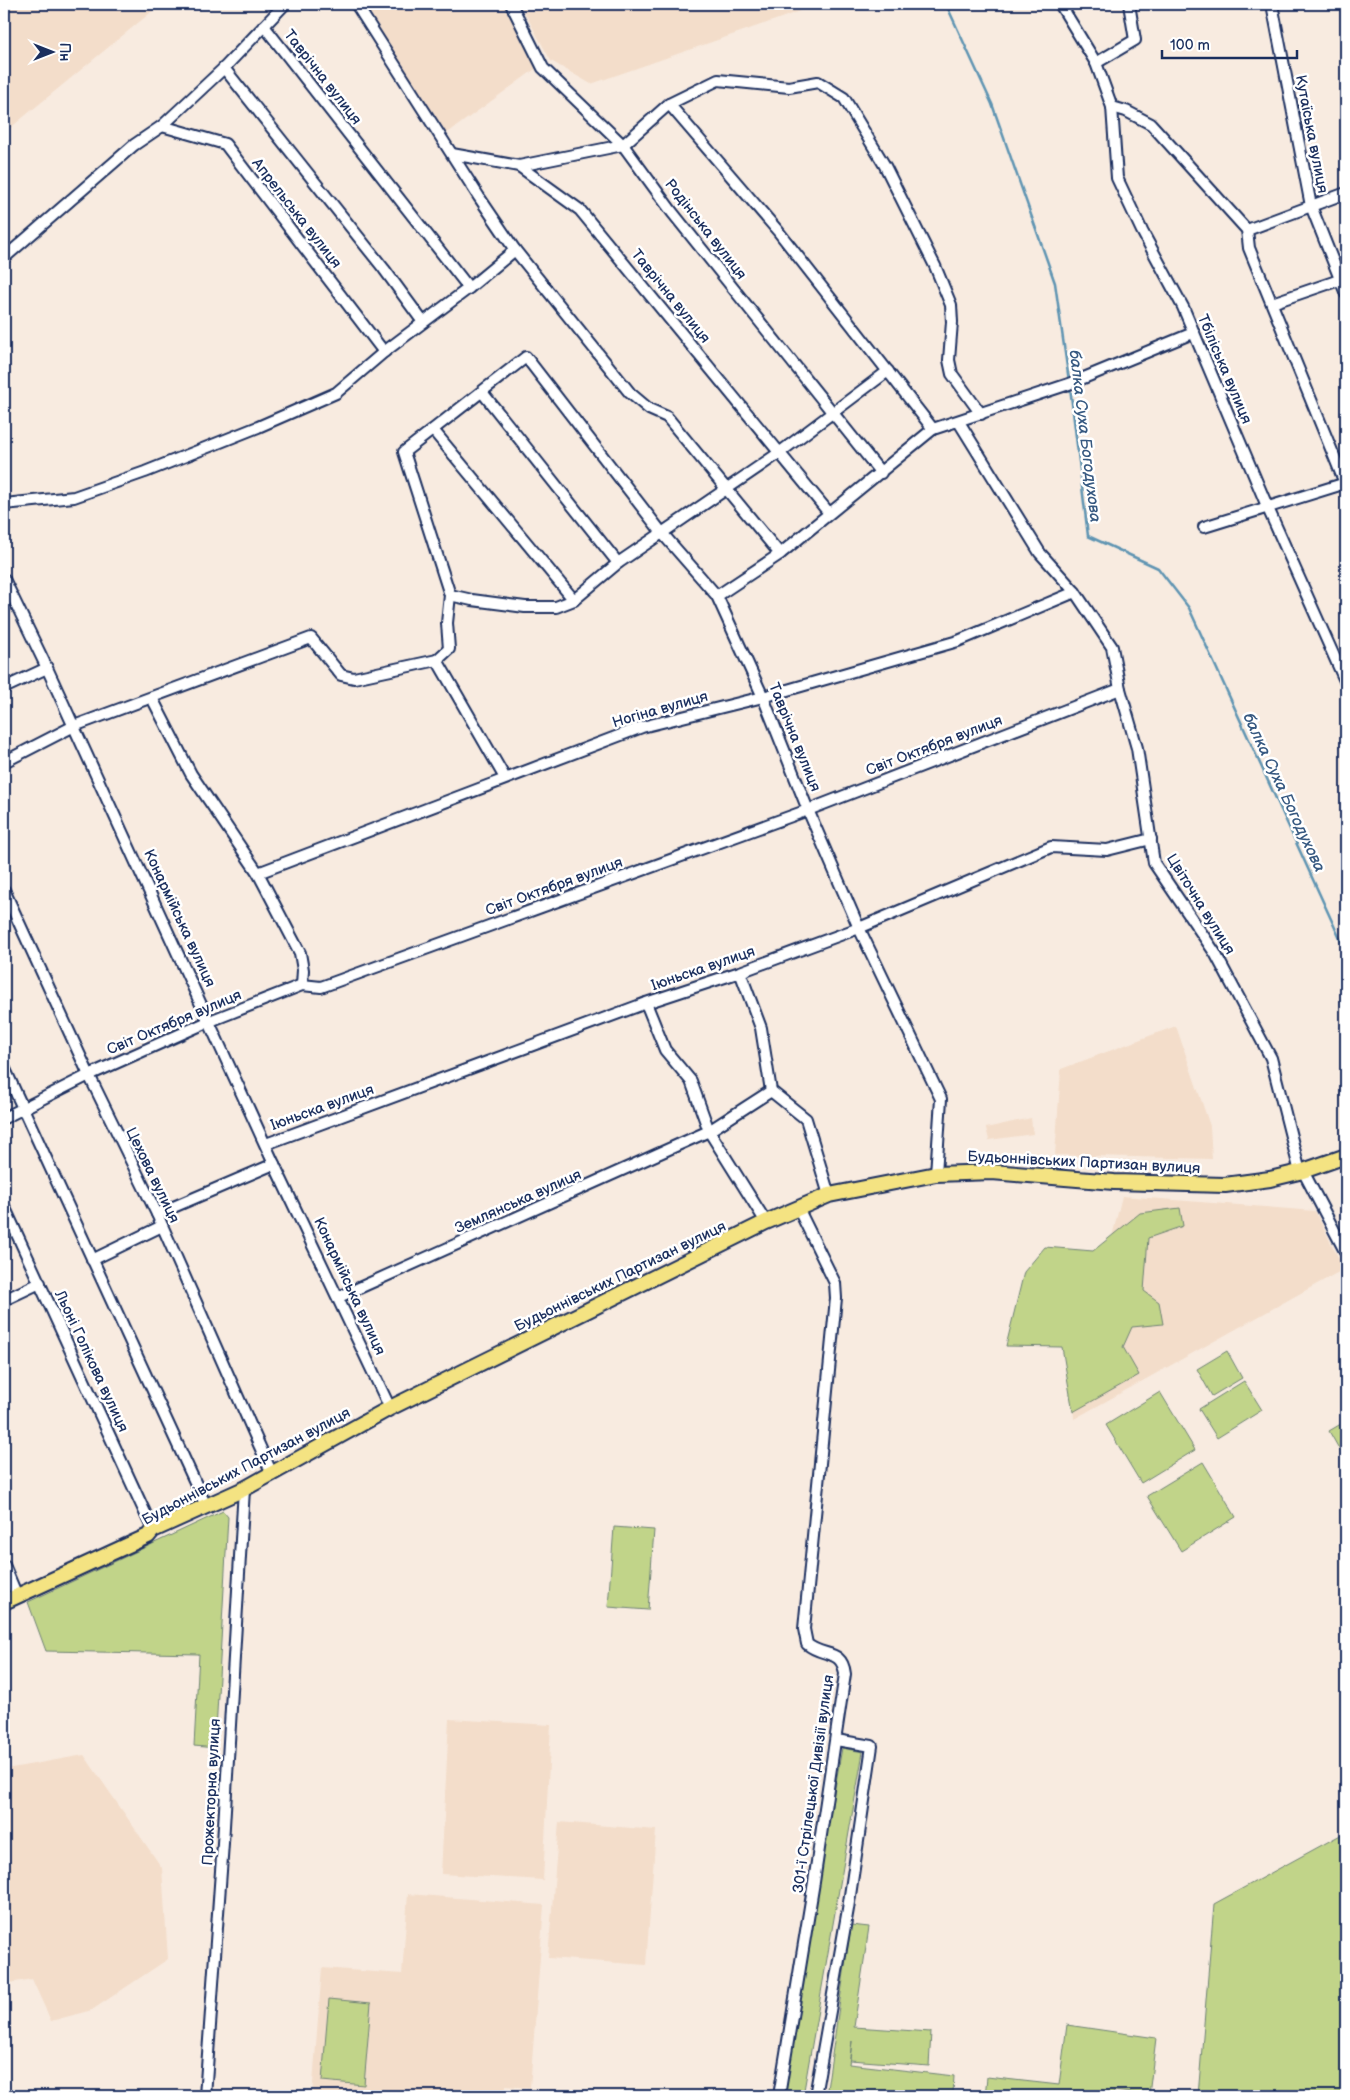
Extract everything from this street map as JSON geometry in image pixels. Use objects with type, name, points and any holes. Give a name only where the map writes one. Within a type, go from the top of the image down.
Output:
[{"type":"main road","name":"Будьоннівських Партизан вулиця","points":[[4,1602],[148,1536],[153,1530],[244,1489],[390,1408],[766,1222],[829,1195],[936,1174],[992,1172],[1114,1182],[1225,1185],[1270,1179],[1301,1172],[1346,1156]]},
{"type":"street","points":[[4,258],[134,145],[162,126],[224,68],[285,4]]},
{"type":"street","points":[[356,4],[515,250],[630,393],[649,409],[667,417],[780,554]]},
{"type":"street","name":"Родінська вулиця","points":[[511,4],[543,68],[623,145],[672,212],[881,473]]},
{"type":"street","name":"Тбіліська вулиця","points":[[1060,4],[1096,63],[1112,108],[1117,178],[1142,232],[1183,307],[1267,506],[1346,683]]},
{"type":"street","points":[[1096,63],[1135,40],[1129,4]]},
{"type":"street","name":"Кутаїська вулиця","points":[[1272,4],[1311,206],[1343,279],[1346,294]]},
{"type":"street","name":"Таврічна вулиця","points":[[264,26],[469,288]]},
{"type":"street","points":[[224,68],[384,269],[423,322]]},
{"type":"street","points":[[519,166],[623,145],[669,104],[718,80],[789,86],[818,82],[844,98],[885,166],[935,266],[951,305],[952,322],[948,352],[949,367],[952,374],[982,414]]},
{"type":"street","points":[[669,104],[778,231],[933,429]]},
{"type":"street","points":[[1112,108],[1126,111],[1151,124],[1247,230],[1249,248],[1345,483],[1204,526]]},
{"type":"street","name":"Апрельська вулиця","points":[[162,126],[225,144],[384,352]]},
{"type":"street","name":"Таврічна вулиця","points":[[452,154],[519,166],[580,210],[829,514]]},
{"type":"street","points":[[1247,230],[1346,193]]},
{"type":"street","points":[[4,504],[74,497],[145,472],[258,427],[336,393],[384,352],[469,288],[515,250]]},
{"type":"street","points":[[1272,303],[1343,279]]},
{"type":"street","points":[[717,596],[780,554],[933,429],[960,422],[1070,384],[1193,333]]},
{"type":"street","name":"Таврічна вулиця","points":[[482,392],[526,357],[662,533],[717,596],[763,697],[808,810],[859,928],[941,1099],[936,1174]]},
{"type":"street","points":[[450,595],[525,607],[556,606],[574,600],[618,563],[779,453],[888,371]]},
{"type":"street","points":[[4,762],[74,726],[311,638],[340,675],[354,678],[437,660],[449,649],[447,622],[450,595],[404,452],[482,392],[618,563]]},
{"type":"street","name":"Цвiточна вулиця","points":[[960,422],[1040,553],[1075,592],[1112,648],[1120,689],[1138,748],[1154,863],[1215,953],[1271,1058],[1301,1172],[1346,1252]]},
{"type":"street","points":[[433,430],[574,600]]},
{"type":"street","name":"Конармійська вулиця","points":[[4,578],[210,1021],[274,1164],[339,1297],[390,1408]]},
{"type":"street","name":"Ногіна вулиця","points":[[258,873],[642,727],[763,697],[958,641],[1075,592]]},
{"type":"street","points":[[437,660],[505,778]]},
{"type":"street","points":[[4,688],[47,668]]},
{"type":"street","name":"Світ Октября вулиця","points":[[4,1118],[89,1076],[210,1021],[302,985],[321,986],[808,810],[1120,689]]},
{"type":"street","points":[[152,698],[191,774],[258,873],[300,952],[303,970],[302,985]]},
{"type":"street","name":"Iюньска вулиця","points":[[266,1144],[859,928],[1051,847],[1107,850],[1151,839]]},
{"type":"street","name":"Цехова вулиця","points":[[4,890],[89,1076],[157,1214],[272,1474]]},
{"type":"street","points":[[740,972],[761,1028],[771,1091],[806,1119],[829,1195]]},
{"type":"street","points":[[646,1004],[665,1050],[691,1081],[709,1132],[766,1222]]},
{"type":"street","points":[[4,1068],[206,1506]]},
{"type":"street","name":"Землянська вулиця","points":[[339,1297],[709,1132],[771,1091]]},
{"type":"street","points":[[157,1214],[274,1164]]},
{"type":"street","name":"Льоні Голікова вулиця","points":[[4,1206],[153,1530]]},
{"type":"street","name":"301-ї Стрілецької Дивізії вулиця","points":[[779,2096],[845,1674],[844,1665],[840,1658],[813,1650],[807,1644],[804,1629],[836,1298],[835,1284],[798,1208]]},
{"type":"street","points":[[92,1260],[162,1226]]},
{"type":"street","points":[[4,1300],[40,1284]]},
{"type":"street","name":"Прожекторна вулиця","points":[[205,2096],[223,1846],[244,1489]]},
{"type":"street","points":[[4,1565],[17,1596]]},
{"type":"street","points":[[815,2096],[848,1909],[872,1746],[836,1740]]},
{"type":"shaded area","points":[[4,4],[161,4],[4,133]]},
{"type":"shaded area","points":[[359,4],[510,4],[538,67],[442,137]]},
{"type":"shaded area","points":[[520,4],[809,4],[807,8],[781,18],[591,84],[551,61]]},
{"type":"shaded area","points":[[1176,1026],[1210,1126],[1212,1159],[1055,1155],[1061,1069]]},
{"type":"shaded area","points":[[1031,1118],[1033,1134],[989,1140],[986,1128]]},
{"type":"shaded area","points":[[1122,1196],[1315,1211],[1344,1269],[1074,1419],[1069,1343],[1105,1265]]},
{"type":"shaded area","points":[[449,1719],[551,1725],[543,1880],[441,1874]]},
{"type":"shaded area","points":[[84,1755],[162,1868],[168,1959],[92,2010],[51,2021],[32,1979],[4,1984],[4,1765],[6,1769]]},
{"type":"shaded area","points":[[559,1822],[656,1830],[646,1965],[548,1958]]},
{"type":"shaded area","points":[[408,1894],[544,1905],[530,2088],[506,2086],[505,2096],[312,2096],[322,1968],[402,1974]]},
{"type":"green space","points":[[1180,1208],[1183,1226],[1148,1238],[1144,1291],[1159,1302],[1163,1324],[1132,1327],[1123,1347],[1139,1375],[1073,1412],[1062,1347],[1006,1346],[1024,1272],[1045,1247],[1093,1251],[1140,1213]]},
{"type":"green space","points":[[1227,1351],[1242,1378],[1212,1396],[1197,1369]]},
{"type":"green space","points":[[1244,1381],[1262,1410],[1217,1438],[1199,1409]]},
{"type":"green space","points":[[1160,1392],[1195,1450],[1141,1483],[1106,1425]]},
{"type":"green space","points":[[1346,1421],[1346,1461],[1329,1431]]},
{"type":"green space","points":[[1203,1462],[1236,1517],[1181,1551],[1147,1496]]},
{"type":"green space","points":[[223,1511],[228,1517],[215,1748],[194,1746],[199,1654],[46,1651],[28,1602]]},
{"type":"green space","points":[[614,1527],[654,1530],[648,1610],[608,1607]]},
{"type":"green space","points":[[842,1748],[863,1752],[803,2096],[781,2096]]},
{"type":"green space","points":[[1346,1832],[1346,2096],[1198,2096],[1214,1904]]},
{"type":"green space","points":[[851,1925],[869,1927],[854,2027],[931,2032],[929,2066],[850,2060],[852,2041],[849,2064],[954,2076],[953,2093],[985,2096],[826,2096]]},
{"type":"green space","points":[[329,1999],[371,2003],[364,2085],[322,2081]]},
{"type":"green space","points":[[1067,2025],[1156,2038],[1149,2095],[1114,2091],[1113,2096],[985,2096],[987,2077],[1059,2085]]},
{"type":"waterway","name":"балка Суха Богодухова","points":[[946,4],[992,104],[1055,283],[1069,381]]},
{"type":"waterway","name":"балка Суха Богодухова","points":[[1070,387],[1088,536],[1158,568],[1189,608],[1346,952]]}]
